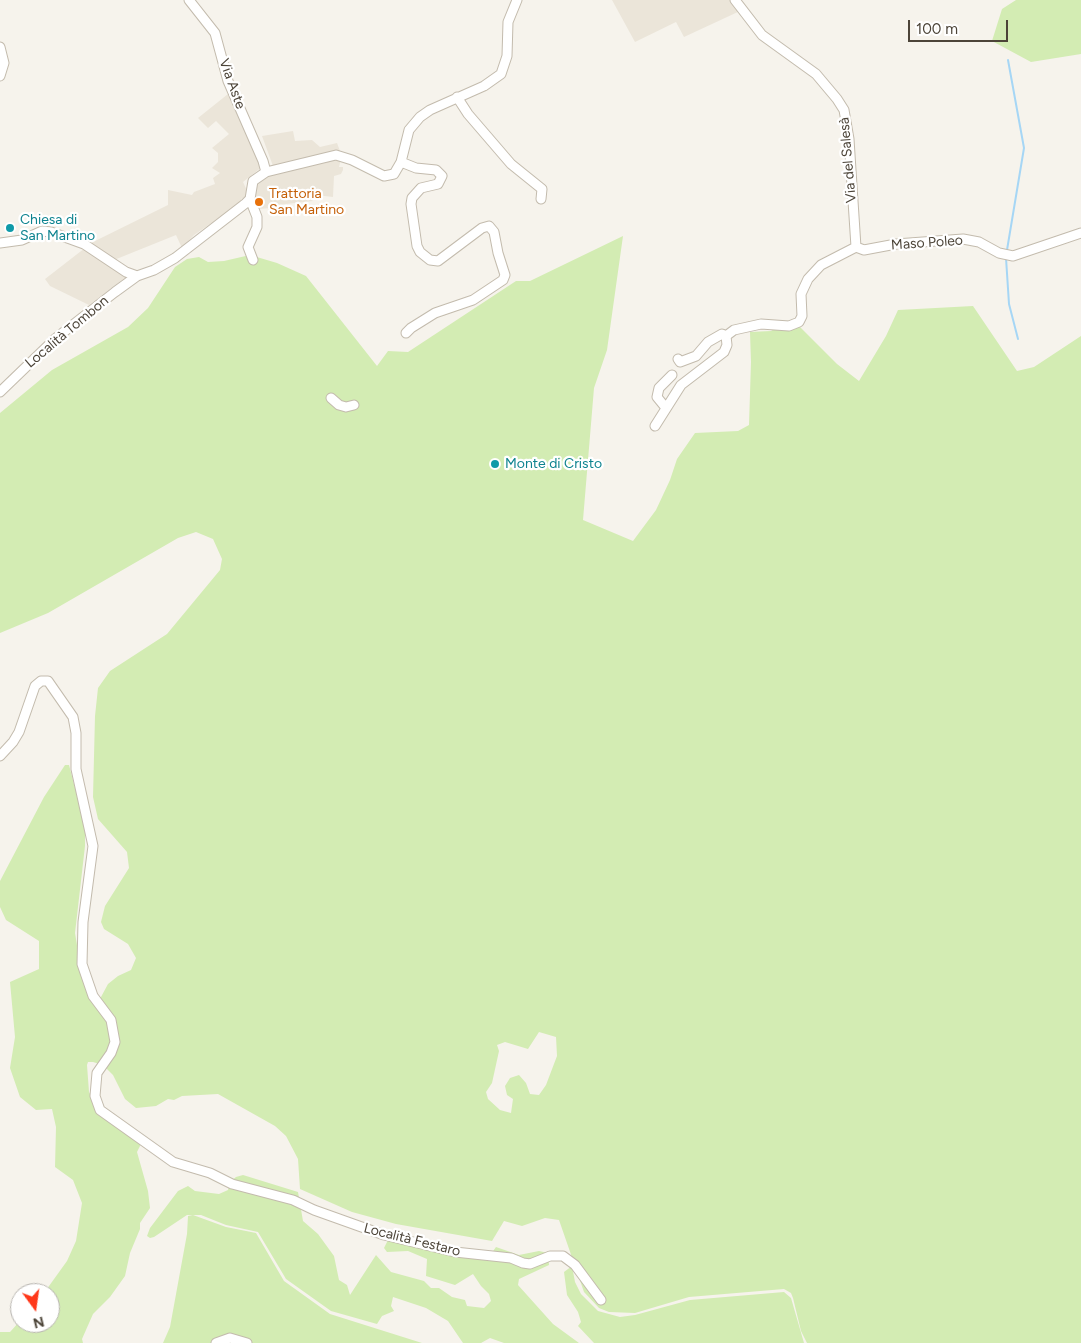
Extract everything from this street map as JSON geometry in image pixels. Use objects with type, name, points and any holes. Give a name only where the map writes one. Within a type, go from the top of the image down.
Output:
[{"type":"street","name":"Via Aste","points":[[189,0],[215,33],[228,81],[266,172]]},
{"type":"street","points":[[253,260],[248,247],[257,227],[257,217],[250,199],[254,181],[266,172],[336,155],[352,160],[384,176],[394,174],[401,162],[409,130],[420,117],[430,110],[484,86],[501,74],[506,62],[508,22],[517,0]]},
{"type":"street","name":"Via del Salesà","points":[[735,0],[762,35],[816,74],[844,110],[849,140],[856,247]]},
{"type":"street","points":[[0,47],[4,63],[0,76]]},
{"type":"street","points":[[457,97],[468,114],[511,164],[542,189],[541,199]]},
{"type":"street","points":[[401,162],[416,168],[436,170],[442,176],[438,184],[421,188],[412,198],[411,204],[417,246],[420,252],[430,260],[438,261],[482,228],[489,226],[494,232],[498,253],[505,271],[503,280],[486,292],[465,305],[435,313],[406,333]]},
{"type":"street","points":[[0,242],[15,242],[42,231],[51,232],[84,244],[126,272],[137,276],[154,270],[174,258],[250,199]]},
{"type":"street","name":"Maso Poleo","points":[[856,247],[864,250],[896,244],[963,239],[979,242],[1005,255],[1013,256],[1081,233]]},
{"type":"street","points":[[678,360],[680,362],[696,356],[708,342],[722,334],[726,336],[734,330],[757,325],[789,326],[799,322],[802,316],[801,294],[808,278],[821,265],[856,247]]},
{"type":"street","name":"Località Tombon","points":[[0,392],[56,338],[137,276]]},
{"type":"street","points":[[654,426],[689,378],[724,352],[727,346],[726,336]]},
{"type":"street","points":[[666,408],[657,397],[659,388],[672,375]]},
{"type":"street","points":[[331,398],[339,405],[354,405]]},
{"type":"street","name":"Località Festaro","points":[[0,756],[13,742],[19,732],[35,686],[41,681],[48,681],[73,717],[76,733],[76,769],[93,846],[83,922],[82,964],[93,996],[111,1020],[115,1042],[111,1053],[96,1072],[97,1105],[107,1116],[173,1162],[210,1173],[232,1184],[293,1200],[346,1222],[404,1240],[455,1252],[510,1258],[530,1264],[550,1256],[563,1256],[575,1265],[601,1300]]},
{"type":"street","points":[[216,1343],[230,1338],[247,1343]]},
{"type":"shaded area","points":[[612,0],[732,0],[740,11],[684,37],[676,22],[635,42]]},
{"type":"shaded area","points":[[233,90],[262,167],[243,182],[249,195],[241,199],[242,202],[194,235],[182,248],[176,235],[114,260],[91,243],[168,205],[168,190],[192,195],[194,192],[215,184],[213,178],[220,173],[212,168],[218,162],[218,153],[212,148],[229,134],[216,121],[208,128],[198,118]]},
{"type":"shaded area","points":[[293,131],[295,141],[312,140],[320,147],[337,143],[340,151],[273,166],[262,136]]},
{"type":"shaded area","points":[[341,159],[339,167],[343,167],[343,170],[341,174],[334,176],[333,197],[316,195],[313,201],[273,205],[273,208],[257,209],[255,188],[261,179],[282,171]]},
{"type":"shaded area","points":[[85,248],[126,277],[89,305],[50,286],[45,279]]},
{"type":"green space","points":[[1016,0],[1081,0],[1081,54],[1031,62],[992,41],[1002,9]]},
{"type":"green space","points":[[623,236],[607,350],[594,388],[583,520],[633,541],[656,510],[670,480],[677,459],[695,433],[738,431],[749,425],[750,332],[771,331],[782,324],[799,326],[837,364],[859,381],[886,336],[898,310],[973,306],[1017,371],[1034,367],[1081,336],[1081,1343],[807,1343],[801,1331],[791,1293],[784,1289],[689,1297],[635,1313],[609,1312],[599,1308],[584,1292],[559,1220],[545,1218],[522,1226],[504,1221],[492,1241],[396,1224],[352,1212],[300,1189],[298,1159],[286,1136],[275,1126],[218,1094],[182,1096],[174,1100],[168,1099],[156,1106],[136,1108],[125,1099],[113,1075],[103,1065],[88,1062],[89,1092],[94,1101],[141,1144],[137,1152],[148,1191],[150,1208],[140,1223],[140,1229],[130,1253],[125,1276],[110,1297],[93,1314],[82,1339],[83,1343],[0,1343],[0,1332],[60,1333],[60,1283],[51,1283],[67,1261],[76,1241],[82,1203],[73,1180],[55,1167],[56,1127],[52,1109],[36,1110],[20,1097],[10,1068],[15,1037],[10,982],[39,969],[39,941],[6,920],[0,907],[0,881],[44,797],[65,765],[69,765],[85,826],[85,846],[75,933],[83,974],[101,1006],[101,997],[108,984],[118,976],[131,970],[136,958],[128,944],[104,929],[101,922],[105,906],[129,868],[127,852],[98,819],[93,797],[95,716],[98,688],[110,671],[167,634],[220,570],[222,559],[213,539],[196,532],[178,538],[48,613],[0,633],[0,413],[52,370],[128,327],[148,308],[175,267],[187,259],[199,257],[208,262],[224,261],[250,255],[277,263],[306,276],[377,366],[388,351],[408,352],[516,281],[530,281]],"holes":[[[539,1032],[556,1037],[557,1056],[546,1085],[539,1095],[530,1094],[526,1083],[519,1075],[510,1078],[505,1086],[507,1095],[513,1099],[511,1113],[500,1110],[488,1099],[486,1092],[492,1083],[499,1051],[497,1045],[505,1042],[528,1049]]]},
{"type":"green space","points":[[243,1175],[298,1192],[303,1221],[318,1234],[334,1256],[339,1280],[347,1285],[350,1295],[376,1255],[391,1272],[424,1281],[431,1288],[439,1288],[452,1297],[465,1300],[467,1306],[484,1308],[491,1301],[489,1294],[473,1274],[455,1285],[426,1276],[427,1259],[408,1251],[387,1252],[384,1248],[388,1240],[407,1239],[491,1254],[496,1247],[519,1255],[539,1251],[548,1253],[549,1265],[519,1279],[518,1285],[553,1324],[579,1343],[504,1343],[490,1338],[481,1343],[463,1343],[448,1321],[426,1308],[393,1297],[391,1306],[394,1311],[382,1316],[377,1324],[331,1311],[286,1279],[258,1232],[226,1225],[201,1215],[187,1215],[154,1237],[150,1238],[147,1236],[150,1228],[178,1191],[188,1186],[195,1191],[219,1194],[228,1190],[230,1182],[236,1177]]},
{"type":"green space","points":[[193,1215],[226,1227],[256,1233],[284,1281],[330,1314],[422,1343],[163,1343],[170,1327],[187,1234],[188,1216]]},
{"type":"green space","points":[[572,1266],[575,1282],[581,1294],[598,1311],[620,1317],[635,1315],[690,1300],[784,1292],[791,1298],[804,1343],[594,1343],[578,1326],[581,1322],[578,1312],[567,1295],[564,1272]]},
{"type":"waterway","points":[[1007,250],[1024,148],[1008,60]]},
{"type":"waterway","points":[[1006,258],[1009,304],[1018,339]]},
{"type":"place","name":"Trattoria San Martino","points":[[259,202]]},
{"type":"place","name":"Chiesa di San Martino","points":[[10,228]]},
{"type":"place","name":"Monte di Cristo","points":[[495,464]]}]
